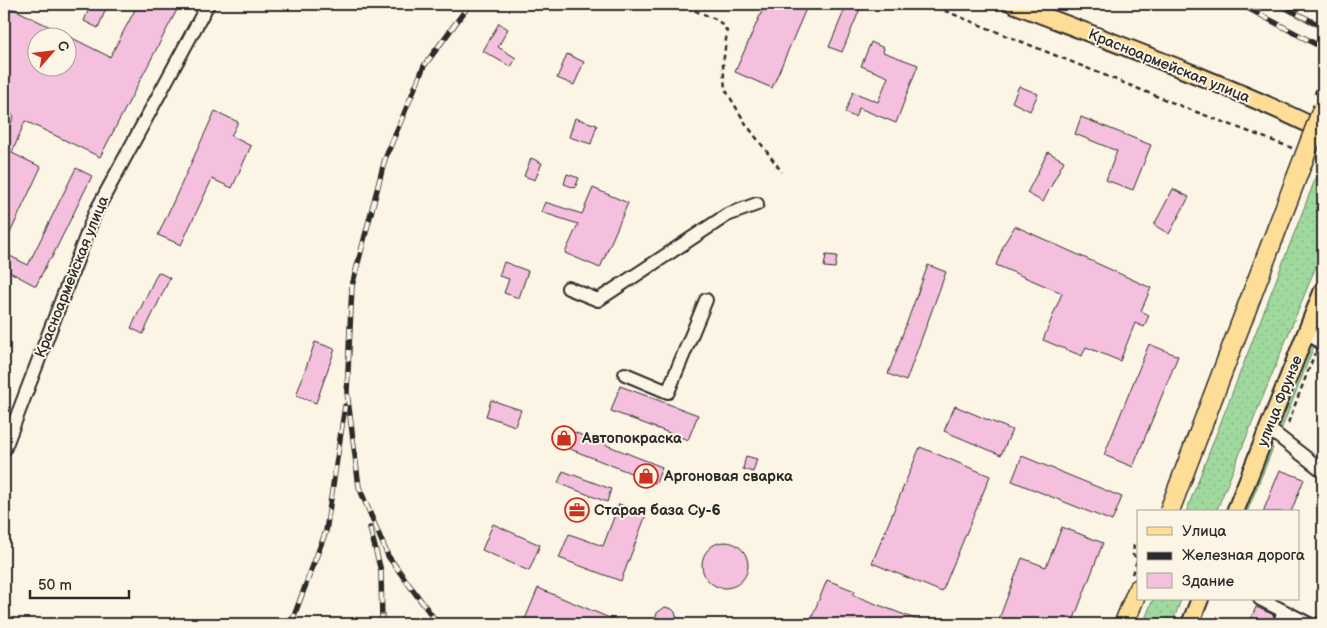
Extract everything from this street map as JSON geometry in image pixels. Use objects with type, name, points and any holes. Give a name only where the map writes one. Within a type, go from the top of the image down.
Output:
[{"type":"highway","points":[[1170,510],[1323,108]]},
{"type":"highway","points":[[1124,624],[1137,592]]},
{"type":"main road","name":"Красноармейская улица","points":[[1013,4],[1198,76],[1289,114],[1323,131]]},
{"type":"main road","name":"улица Фрунзе","points":[[1236,510],[1323,290]]},
{"type":"main road","points":[[1190,624],[1200,600]]},
{"type":"street","name":"Красноармейская улица","points":[[4,450],[94,213],[208,4]]},
{"type":"street","points":[[568,288],[598,300],[727,215],[757,204]]},
{"type":"street","points":[[625,374],[668,392],[706,300]]},
{"type":"street","points":[[1307,332],[1323,344]]},
{"type":"street","points":[[1268,429],[1323,471]]},
{"type":"street","points":[[1262,600],[1309,624]]},
{"type":"street","points":[[1280,624],[1284,612]]},
{"type":"path","points":[[678,4],[718,20],[727,31],[723,65],[725,89],[746,124],[782,172]]},
{"type":"path","points":[[928,4],[1296,150]]},
{"type":"path","points":[[1134,545],[1133,555],[1137,557]]},
{"type":"green space","points":[[1323,159],[1323,249],[1217,510],[1187,510]]},
{"type":"green space","points":[[1309,343],[1314,346],[1281,430],[1276,426]]},
{"type":"green space","points":[[1266,444],[1273,448],[1248,510],[1242,510]]},
{"type":"green space","points":[[1153,600],[1181,600],[1172,624],[1143,624]]},
{"type":"building","points":[[4,4],[52,28],[28,28],[28,78],[78,78],[78,41],[110,57],[138,4],[180,4],[100,157],[25,121],[12,153],[41,167],[4,246],[4,140],[14,116],[4,111],[4,98],[10,87],[4,84]]},
{"type":"building","points":[[91,4],[108,4],[98,28],[84,21]]},
{"type":"building","points":[[765,4],[808,4],[772,88],[735,72]]},
{"type":"building","points":[[847,4],[862,4],[842,52],[829,47]]},
{"type":"building","points":[[499,23],[508,29],[498,47],[516,58],[511,67],[483,51]]},
{"type":"building","points":[[871,42],[884,48],[883,52],[918,65],[896,123],[859,108],[855,117],[845,113],[853,92],[878,102],[888,77],[861,66]]},
{"type":"building","points":[[567,54],[584,62],[574,85],[557,78]]},
{"type":"building","points":[[1019,86],[1038,94],[1030,111],[1012,102]]},
{"type":"building","points":[[215,111],[238,122],[231,136],[251,146],[232,188],[212,179],[181,245],[158,235]]},
{"type":"building","points":[[1081,117],[1151,145],[1133,190],[1106,180],[1117,151],[1075,134]]},
{"type":"building","points":[[575,118],[597,125],[591,144],[569,137]]},
{"type":"building","points":[[1048,152],[1064,161],[1043,202],[1027,193]]},
{"type":"building","points":[[531,158],[542,163],[535,180],[524,176]]},
{"type":"building","points":[[76,168],[92,176],[36,286],[4,269],[4,253],[28,265]]},
{"type":"building","points":[[567,174],[579,178],[575,188],[564,184]]},
{"type":"building","points":[[593,188],[628,203],[600,268],[565,253],[578,224],[541,212],[545,202],[582,214]]},
{"type":"building","points":[[1173,189],[1189,197],[1169,234],[1154,225]]},
{"type":"building","points":[[1015,226],[1151,288],[1141,311],[1149,315],[1144,327],[1135,323],[1120,361],[1086,347],[1082,356],[1043,340],[1062,293],[996,265],[1004,244]]},
{"type":"building","points":[[826,255],[837,256],[835,268],[824,267]]},
{"type":"building","points":[[504,262],[528,271],[519,298],[504,293],[509,279],[499,276]]},
{"type":"building","points":[[928,265],[946,272],[906,381],[888,374]]},
{"type":"building","points":[[158,272],[170,278],[143,334],[131,328]]},
{"type":"building","points":[[315,342],[335,349],[316,403],[296,396]]},
{"type":"building","points":[[1149,344],[1178,356],[1133,467],[1104,455]]},
{"type":"building","points":[[620,386],[698,415],[688,440],[611,411]]},
{"type":"building","points":[[491,400],[521,410],[515,426],[486,416]]},
{"type":"building","points":[[955,406],[1012,430],[1001,455],[944,431]]},
{"type":"building","points":[[566,429],[662,467],[656,483],[560,445]]},
{"type":"building","points":[[920,447],[990,476],[942,592],[872,563]]},
{"type":"building","points":[[746,456],[757,459],[753,472],[743,469]]},
{"type":"building","points":[[1022,456],[1122,497],[1112,521],[1012,481]]},
{"type":"building","points":[[1280,470],[1304,479],[1292,510],[1264,510]]},
{"type":"building","points":[[563,471],[611,489],[607,502],[558,483]]},
{"type":"building","points":[[619,504],[646,515],[621,581],[559,558],[569,534],[603,546]]},
{"type":"building","points":[[493,524],[540,545],[529,571],[482,550]]},
{"type":"building","points":[[1062,527],[1103,543],[1072,624],[1012,624],[999,619],[1022,558],[1046,567]]},
{"type":"building","points":[[725,542],[738,546],[744,552],[748,565],[744,578],[738,584],[725,588],[712,584],[706,578],[702,565],[706,552],[712,546]]},
{"type":"building","points":[[827,580],[855,591],[853,595],[928,624],[809,624]]},
{"type":"building","points":[[538,588],[624,624],[523,624]]},
{"type":"building","points":[[665,607],[675,612],[676,624],[657,624],[655,620],[657,613]]},
{"type":"building","points":[[1256,607],[1274,615],[1271,624],[1249,624]]},
{"type":"railway","points":[[438,624],[388,556],[359,487],[347,392],[352,286],[385,159],[424,66],[470,4]]},
{"type":"railway","points":[[1240,4],[1323,48]]},
{"type":"railway","points":[[1278,4],[1323,27]]},
{"type":"railway","points":[[291,624],[326,531],[345,406]]},
{"type":"railway","points":[[370,528],[381,571],[382,624]]},
{"type":"place","name":"Автопокраска","points":[[564,438]]},
{"type":"place","name":"Аргоновая сварка","points":[[646,476]]},
{"type":"place","name":"Старая база Су-6","points":[[577,510]]}]
